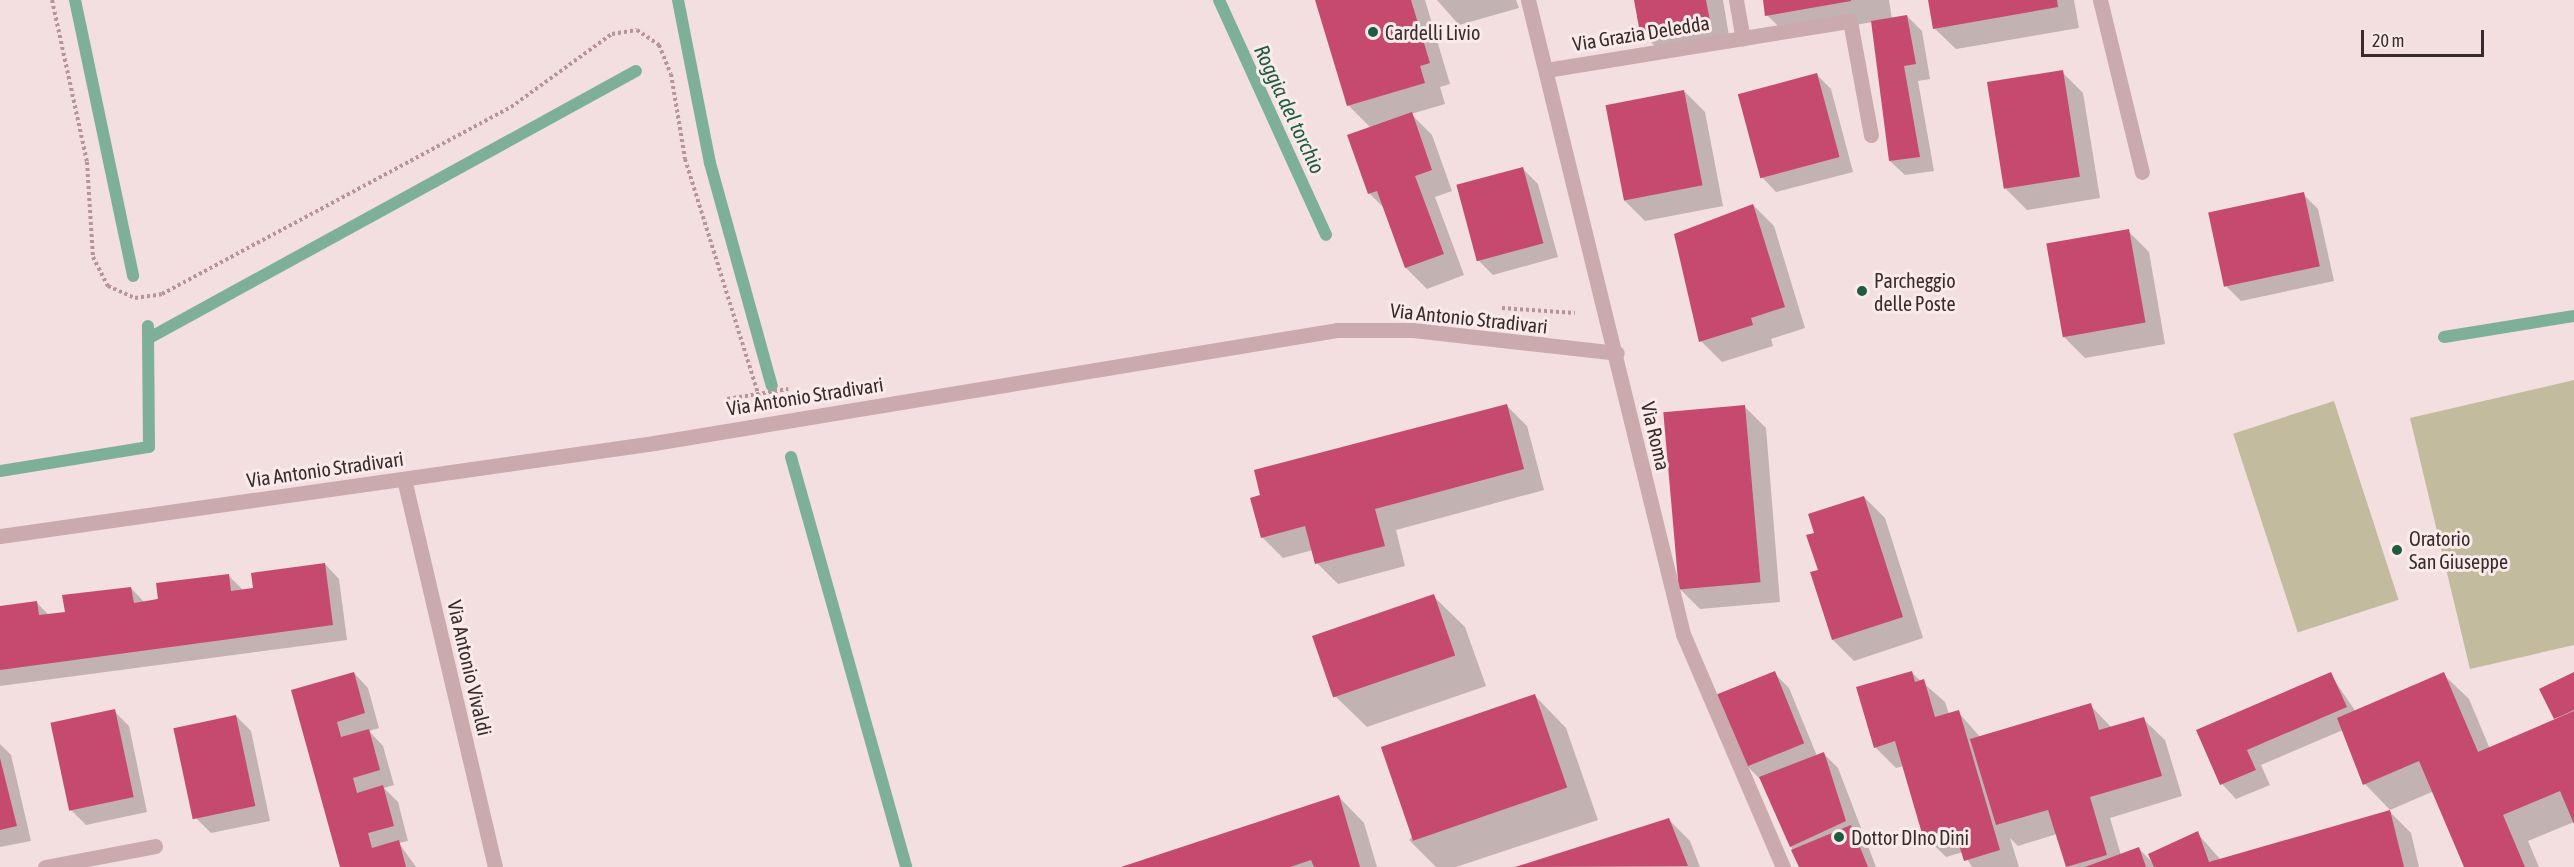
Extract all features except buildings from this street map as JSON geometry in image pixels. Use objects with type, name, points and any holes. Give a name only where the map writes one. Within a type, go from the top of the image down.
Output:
[{"type":"street","name":"Via Roma","points":[[1528,0],[1617,353],[1683,634],[1783,867]]},
{"type":"street","points":[[1736,0],[1743,38]]},
{"type":"street","points":[[2100,0],[2142,172]]},
{"type":"street","name":"Via Grazia Deledda","points":[[1546,70],[1850,21],[1871,135]]},
{"type":"street","name":"Via Antonio Stradivari","points":[[0,536],[404,479],[767,423],[1337,330],[1413,330],[1617,353]]},
{"type":"street","name":"Via Antonio Vivaldi","points":[[404,479],[495,867]]},
{"type":"street","points":[[45,867],[155,846]]},
{"type":"path","points":[[52,0],[87,162],[93,257],[108,286],[135,298],[173,288],[512,107],[612,34],[637,30],[659,45],[671,74],[685,159],[767,423]]},
{"type":"path","points":[[1488,307],[1579,314]]},
{"type":"path","points":[[727,399],[800,387]]},
{"type":"shaded area","points":[[2574,380],[2574,645],[2470,669],[2410,418]]},
{"type":"shaded area","points":[[2334,401],[2399,600],[2298,633],[2233,434]]},
{"type":"waterway","points":[[75,0],[133,276]]},
{"type":"waterway","points":[[678,0],[710,163],[772,386]]},
{"type":"waterway","name":"Roggia del torchio","points":[[1219,0],[1326,235]]},
{"type":"waterway","points":[[151,337],[636,71]]},
{"type":"waterway","name":"Roggia del torchio","points":[[2444,337],[2574,316]]},
{"type":"waterway","points":[[0,471],[149,447],[148,326]]},
{"type":"waterway","points":[[791,457],[906,867]]},
{"type":"place","name":"Cardelli Livio","points":[[1373,32]]},
{"type":"place","name":"Parcheggio delle Poste","points":[[1862,291]]},
{"type":"place","name":"Oratorio San Giuseppe","points":[[2397,550]]},
{"type":"place","name":"Dottor DIno Dini","points":[[1839,837]]}]
